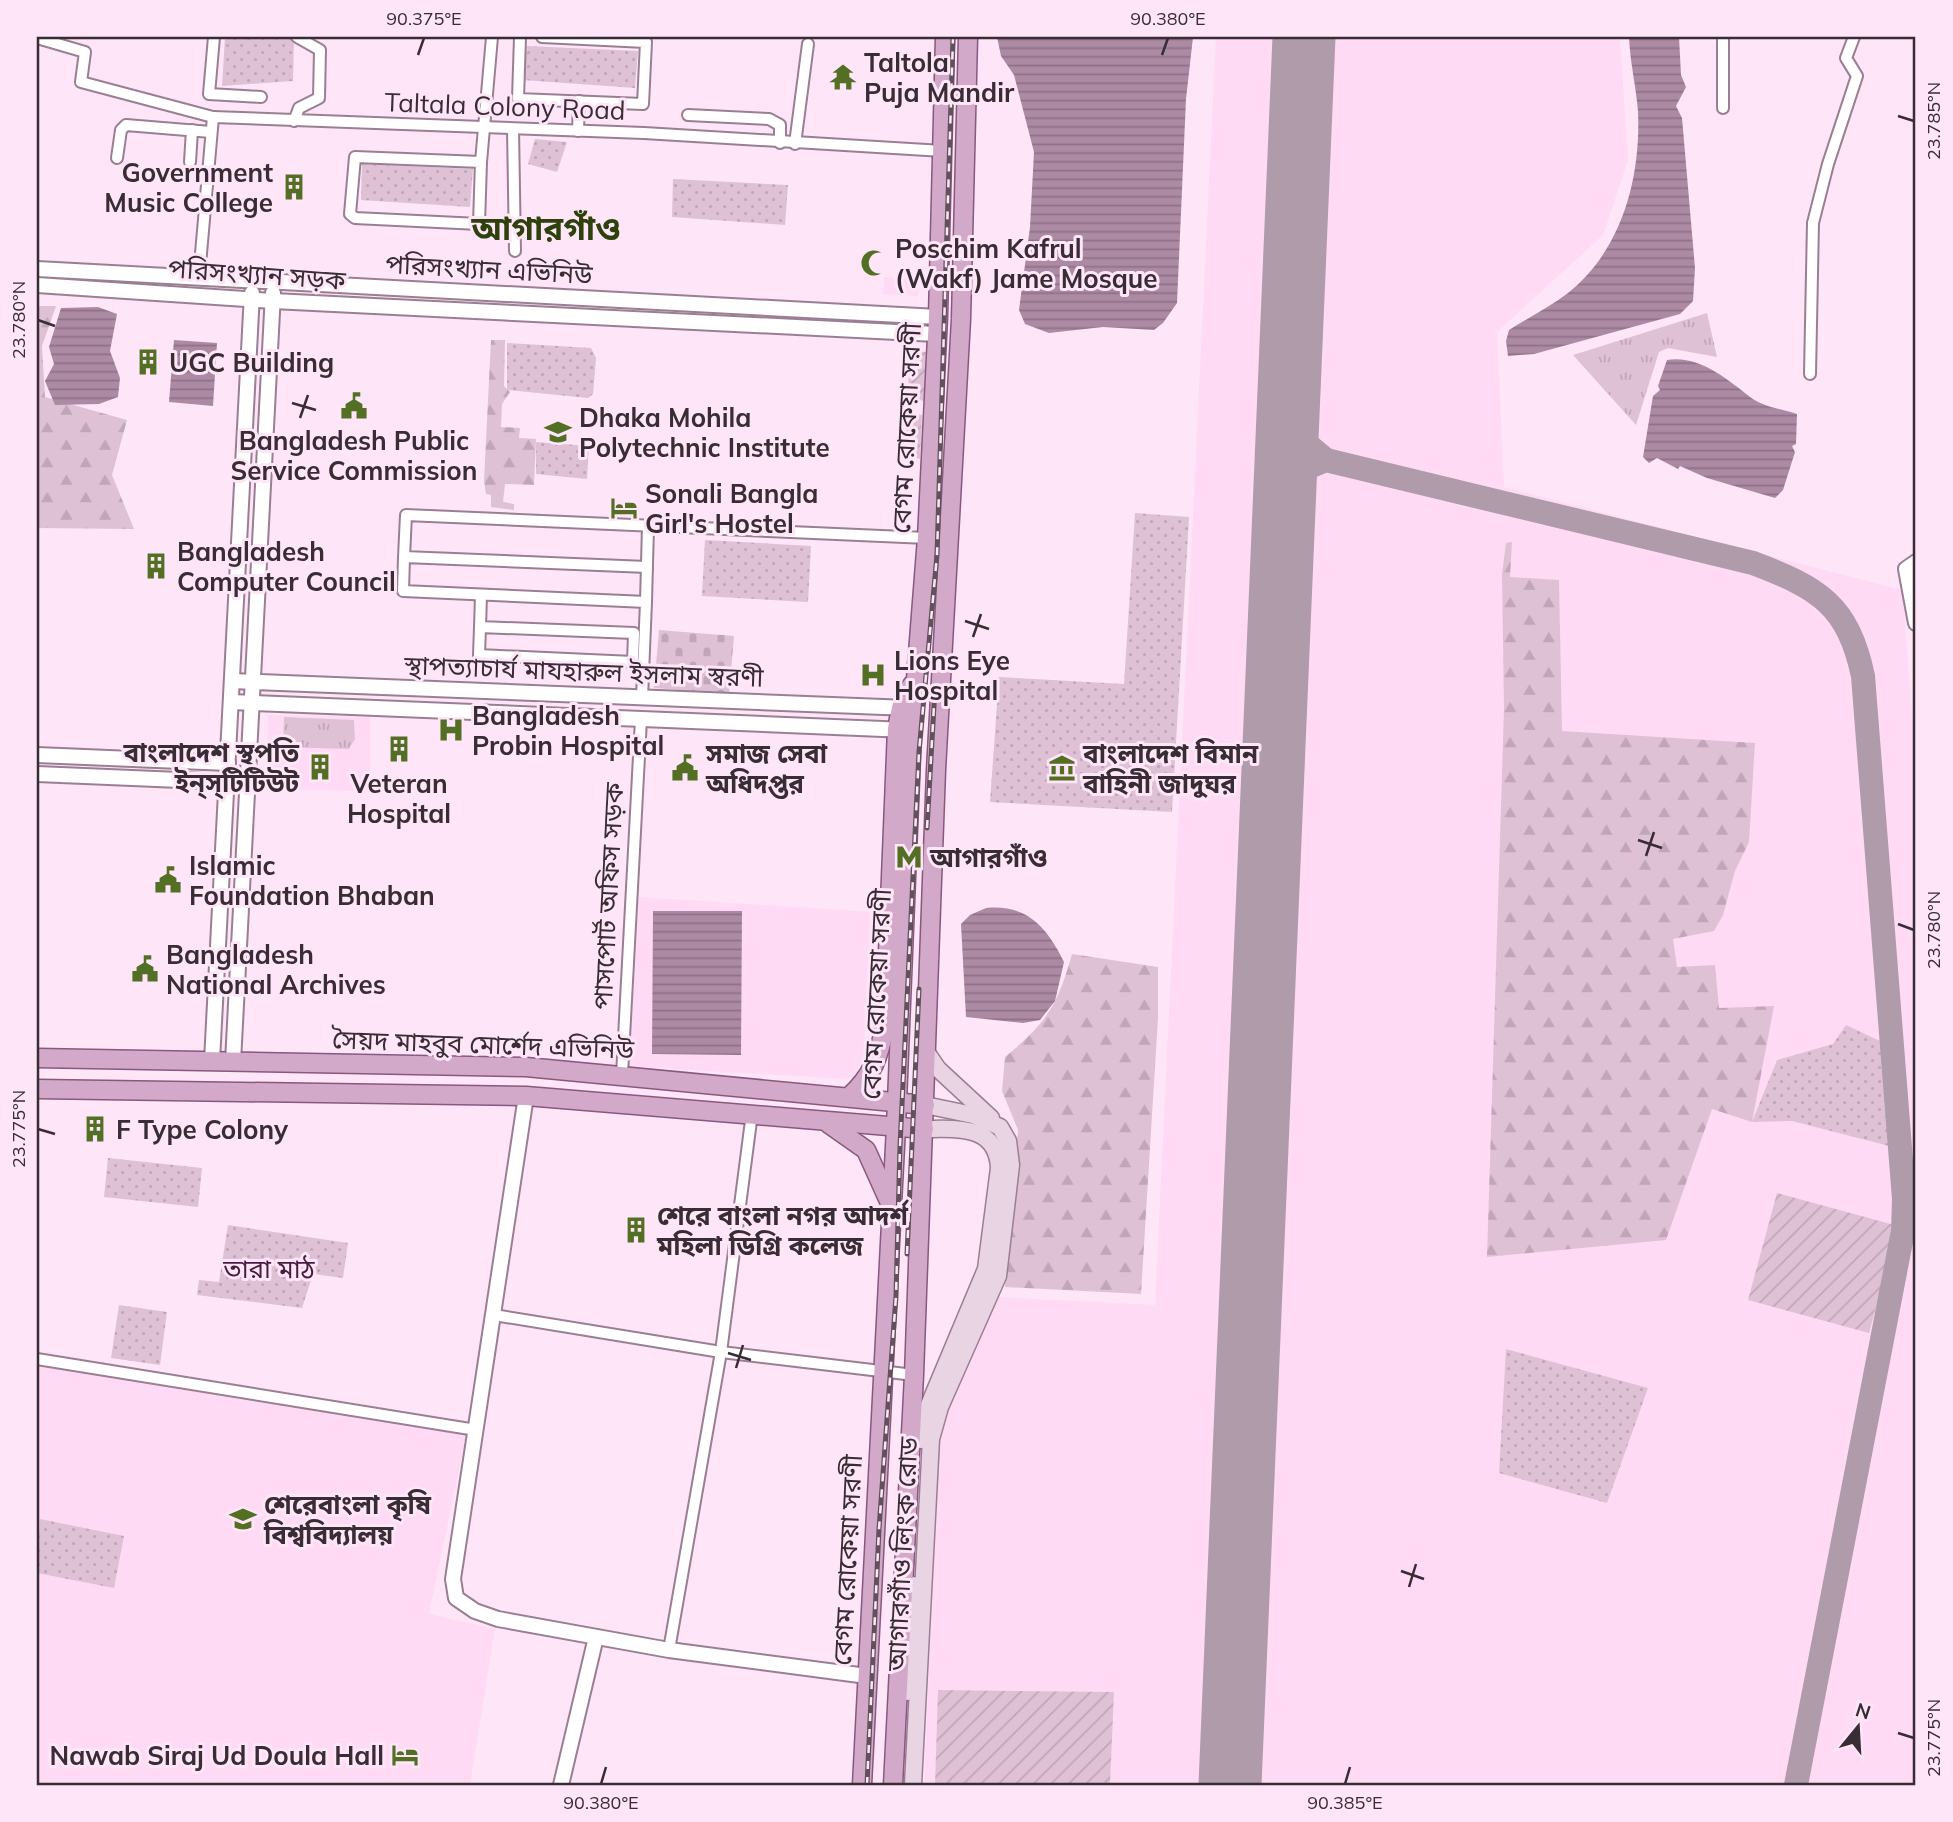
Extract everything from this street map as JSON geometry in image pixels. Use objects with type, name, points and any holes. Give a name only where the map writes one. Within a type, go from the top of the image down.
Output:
[{"type":"main road","name":"বেগম রোকেয়া সরণী","points":[[862,1785],[896,1127],[905,730],[907,708],[916,677],[927,538],[937,326],[945,37]]},
{"type":"main road","name":"বেগম রোকেয়া সরণী","points":[[893,1785],[914,1375],[936,770],[960,327],[968,37]]},
{"type":"main road","points":[[937,326],[960,327]]},
{"type":"main road","points":[[927,538],[950,540]]},
{"type":"main road","points":[[849,1097],[863,1084],[877,1063],[885,1025],[905,730]]},
{"type":"main road","points":[[925,1050],[938,1069],[1000,1127]]},
{"type":"main road","name":"সৈয়দ মাহবুব মোর্শেদ এভিনিউ","points":[[37,1058],[212,1054],[526,1067],[925,1105]]},
{"type":"main road","points":[[526,1067],[526,1096]]},
{"type":"main road","name":"সৈয়দ মাহবুব মোর্শেদ এভিনিউ","points":[[37,1090],[526,1096],[924,1129]]},
{"type":"main road","points":[[925,1105],[973,1115],[1000,1127]]},
{"type":"main road","points":[[821,1120],[866,1150],[891,1207]]},
{"type":"main road","name":"আগারগাঁও লিংক রোড","points":[[913,1785],[930,1439],[940,1407],[992,1291],[1001,1261],[1011,1165],[1008,1141],[1000,1127]]},
{"type":"main road","name":"আগারগাঁও লিংক রোড","points":[[902,1785],[922,1425],[986,1269],[999,1168],[991,1142],[980,1134],[964,1129],[924,1129]]},
{"type":"main road","points":[[867,1676],[898,1680]]},
{"type":"street","points":[[215,37],[209,94],[261,97]]},
{"type":"street","points":[[294,121],[299,108],[319,99],[320,50],[297,37]]},
{"type":"street","points":[[481,162],[355,156],[350,214],[355,218],[479,225],[481,162],[492,37]]},
{"type":"street","points":[[520,37],[518,99],[643,104],[646,42],[542,37]]},
{"type":"street","points":[[1723,37],[1723,108]]},
{"type":"street","points":[[1810,374],[1813,223],[1828,164],[1857,76],[1846,58],[1854,37]]},
{"type":"street","name":"Taltala Colony Road","points":[[37,38],[85,52],[81,82],[213,117],[578,131],[943,152]]},
{"type":"street","points":[[795,144],[808,44]]},
{"type":"street","points":[[578,131],[579,101]]},
{"type":"street","points":[[688,116],[769,120],[780,125],[780,143]]},
{"type":"street","points":[[199,276],[213,117]]},
{"type":"street","points":[[117,158],[121,130],[126,125],[211,132]]},
{"type":"street","points":[[513,130],[515,251]]},
{"type":"street","points":[[190,162],[192,131]]},
{"type":"street","name":"পরিসংখ্যান এভিনিউ","points":[[37,269],[199,276],[937,326]]},
{"type":"street","points":[[212,1054],[253,280]]},
{"type":"street","points":[[233,1055],[274,281]]},
{"type":"street","name":"পরিসংখ্যান সড়ক","points":[[37,285],[273,301],[937,326]]},
{"type":"street","points":[[647,567],[404,557],[406,515],[927,538]]},
{"type":"street","points":[[641,719],[648,526]]},
{"type":"street","points":[[445,559],[404,557],[403,591],[646,602]]},
{"type":"street","points":[[1916,562],[1906,569],[1916,623]]},
{"type":"street","points":[[480,627],[634,633],[633,662],[479,655],[481,595]]},
{"type":"street","name":"স্থাপত্যাচার্য মাযহারুল ইসলাম স্বরণী","points":[[232,681],[907,708]]},
{"type":"street","points":[[424,689],[424,710]]},
{"type":"street","name":"স্থাপত্যাচার্য মাযহারুল ইসলাম স্বরণী","points":[[231,702],[905,730]]},
{"type":"street","name":"পাসপোর্ট অফিস সড়ক","points":[[622,1075],[641,719]]},
{"type":"street","points":[[37,755],[228,763]]},
{"type":"street","points":[[37,774],[227,782]]},
{"type":"street","points":[[526,1096],[453,1578],[456,1598],[486,1616],[601,1638],[669,1650],[867,1676]]},
{"type":"street","points":[[669,1650],[721,1352],[752,1113]]},
{"type":"street","points":[[494,1315],[721,1352],[914,1375]]},
{"type":"street","points":[[37,1359],[476,1430]]},
{"type":"street","points":[[561,1785],[601,1638]]},
{"type":"street","points":[[570,1785],[601,1638]]},
{"type":"shaded area","points":[[997,37],[1193,37],[1186,99],[1177,303],[1163,323],[1154,330],[1103,327],[1049,333],[1025,324],[1019,310],[1030,227],[1034,152],[1014,75],[1001,56]]},
{"type":"shaded area","points":[[1216,37],[1620,37],[1628,160],[1603,235],[1497,332],[1504,487],[1902,590],[1916,760],[1916,1785],[924,1785],[939,1432],[997,1297],[1155,1305]]},
{"type":"shaded area","points":[[1629,37],[1679,37],[1681,75],[1686,87],[1676,106],[1682,118],[1695,268],[1693,301],[1680,314],[1534,354],[1508,356],[1506,341],[1509,330],[1561,298],[1587,276],[1615,234],[1624,211],[1636,162],[1638,136],[1638,111]]},
{"type":"shaded area","points":[[884,277],[919,279],[918,296],[883,294]]},
{"type":"shaded area","points":[[98,307],[117,314],[110,351],[120,378],[118,397],[99,404],[55,405],[45,381],[54,364],[49,347],[61,308]]},
{"type":"shaded area","points":[[174,340],[217,343],[213,406],[169,402]]},
{"type":"shaded area","points":[[1679,359],[1701,365],[1722,376],[1755,400],[1797,414],[1796,444],[1792,446],[1795,452],[1783,490],[1775,498],[1707,478],[1680,466],[1678,469],[1657,458],[1649,463],[1643,457],[1653,396],[1660,390],[1658,386],[1667,360]]},
{"type":"shaded area","points":[[268,715],[370,717],[370,791],[265,789]]},
{"type":"shaded area","points":[[639,897],[872,912],[863,1061],[853,1076],[845,1079],[629,1066]]},
{"type":"shaded area","points":[[986,908],[1014,910],[1025,914],[1043,929],[1064,962],[1055,1001],[1040,1020],[1023,1023],[966,1017],[961,924],[970,915]]},
{"type":"shaded area","points":[[653,911],[742,911],[741,1055],[652,1054]]},
{"type":"shaded area","name":"শেরেবাংলা কৃষি বিশ্ববিদ্যালয়","points":[[37,1364],[466,1435],[429,1614],[495,1629],[470,1785],[37,1785]]},
{"type":"green space","points":[[225,37],[294,39],[293,81],[222,86]]},
{"type":"green space","points":[[527,46],[638,51],[635,88],[523,80]]},
{"type":"green space","points":[[535,139],[567,142],[557,172],[528,164]]},
{"type":"green space","points":[[362,164],[473,169],[470,207],[361,200]]},
{"type":"green space","points":[[673,179],[788,185],[785,225],[672,217]]},
{"type":"green space","points":[[37,306],[56,306],[42,346],[45,397],[127,420],[112,475],[134,529],[37,528]]},
{"type":"green space","points":[[1707,313],[1717,357],[1668,348],[1659,352],[1636,425],[1573,355]]},
{"type":"green space","points":[[491,340],[505,340],[504,386],[510,392],[502,404],[501,427],[520,428],[519,438],[536,439],[534,485],[505,484],[503,502],[514,504],[514,510],[491,507],[491,495],[486,494],[484,481]]},
{"type":"green space","points":[[507,343],[591,348],[596,358],[593,394],[588,398],[507,390]]},
{"type":"green space","points":[[911,351],[927,352],[924,401],[907,397]]},
{"type":"green space","points":[[904,412],[922,415],[920,459],[901,454]]},
{"type":"green space","points":[[536,442],[589,446],[587,479],[536,474]]},
{"type":"green space","points":[[1135,513],[1189,517],[1172,812],[990,802],[999,677],[1124,684]]},
{"type":"green space","points":[[705,540],[811,546],[808,602],[702,596]]},
{"type":"green space","points":[[1512,542],[1510,577],[1559,580],[1562,731],[1755,743],[1749,842],[1735,871],[1723,915],[1714,931],[1673,939],[1677,967],[1715,965],[1719,1008],[1774,1006],[1752,1122],[1712,1109],[1666,1240],[1487,1257],[1504,709],[1502,574],[1506,543]]},
{"type":"green space","points":[[659,630],[734,636],[729,694],[654,688]]},
{"type":"green space","points":[[284,717],[354,720],[355,739],[349,749],[283,747]]},
{"type":"green space","points":[[1072,954],[1158,967],[1158,1018],[1141,1294],[1005,1287],[1018,1130],[1002,1091],[1005,1057],[1031,1034],[1049,1012],[1061,988]]},
{"type":"green space","points":[[1846,1025],[1882,1042],[1893,1147],[1792,1121],[1752,1122],[1777,1060],[1833,1044]]},
{"type":"green space","points":[[108,1158],[202,1168],[198,1207],[104,1197]]},
{"type":"green space","points":[[1777,1193],[1898,1226],[1869,1333],[1748,1300]]},
{"type":"green space","name":"তারা মাঠ","points":[[228,1225],[348,1243],[343,1278],[313,1274],[302,1308],[197,1295],[199,1280],[219,1282]]},
{"type":"green space","points":[[119,1305],[167,1312],[160,1365],[111,1358]]},
{"type":"green space","points":[[1506,1349],[1648,1388],[1607,1503],[1499,1473]]},
{"type":"green space","points":[[40,1519],[124,1536],[114,1588],[37,1573]]},
{"type":"green space","points":[[938,1690],[1114,1692],[1110,1785],[935,1785]]},
{"type":"taxiway","points":[[1288,413],[1308,445],[1326,460]]},
{"type":"taxiway","points":[[1285,491],[1302,470],[1326,460],[1753,563],[1796,581],[1827,602],[1849,632],[1857,652],[1863,676],[1904,1199],[1903,1231],[1796,1785]]},
{"type":"runway","points":[[1230,1785],[1304,37]]},
{"type":"railway","points":[[867,1785],[879,1529],[896,1296],[900,1146],[919,752],[937,555],[953,37]]},
{"type":"railway","points":[[927,828],[935,688]]},
{"type":"railway","points":[[907,1254],[919,989]]},
{"type":"place","name":"Taltola Puja Mandir","points":[[843,77]]},
{"type":"place","name":"Government Music College","points":[[294,187]]},
{"type":"place","name":"Poschim Kafrul (Wakf) Jame Mosque","points":[[874,263]]},
{"type":"place","name":"UGC Building","points":[[148,362]]},
{"type":"place","name":"Bangladesh Public Service Commission","points":[[354,406]]},
{"type":"place","name":"Dhaka Mohila Polytechnic Institute","points":[[558,432]]},
{"type":"place","name":"Sonali Bangla Girl's Hostel","points":[[624,508]]},
{"type":"place","name":"Bangladesh Computer Council","points":[[156,566]]},
{"type":"place","name":"Lions Eye Hospital","points":[[873,675]]},
{"type":"place","name":"Bangladesh Probin Hospital","points":[[451,730]]},
{"type":"place","name":"Veteran Hospital","points":[[399,749]]},
{"type":"place","name":"বাংলাদেশ স্থপতি ইন্‌স্‌টিটিউট","points":[[320,767]]},
{"type":"place","name":"সমাজ সেবা অধিদপ্তর","points":[[685,768]]},
{"type":"place","name":"বাংলাদেশ বিমান বাহিনী জাদুঘর","points":[[1062,768]]},
{"type":"place","name":"আগারগাঁও","points":[[909,857]]},
{"type":"place","name":"Islamic Foundation Bhaban","points":[[168,880]]},
{"type":"place","name":"Bangladesh National Archives","points":[[145,969]]},
{"type":"place","name":"F Type Colony","points":[[95,1129]]},
{"type":"place","name":"শেরে বাংলা নগর আদর্শ মহিলা ডিগ্রি কলেজ","points":[[636,1230]]},
{"type":"place","name":"শেরেবাংলা কৃষি বিশ্ববিদ্যালয়","points":[[243,1519]]},
{"type":"place","name":"Nawab Siraj Ud Doula Hall","points":[[405,1755]]},
{"type":"district","name":"আগারগাঁও","points":[[546,227]]}]
